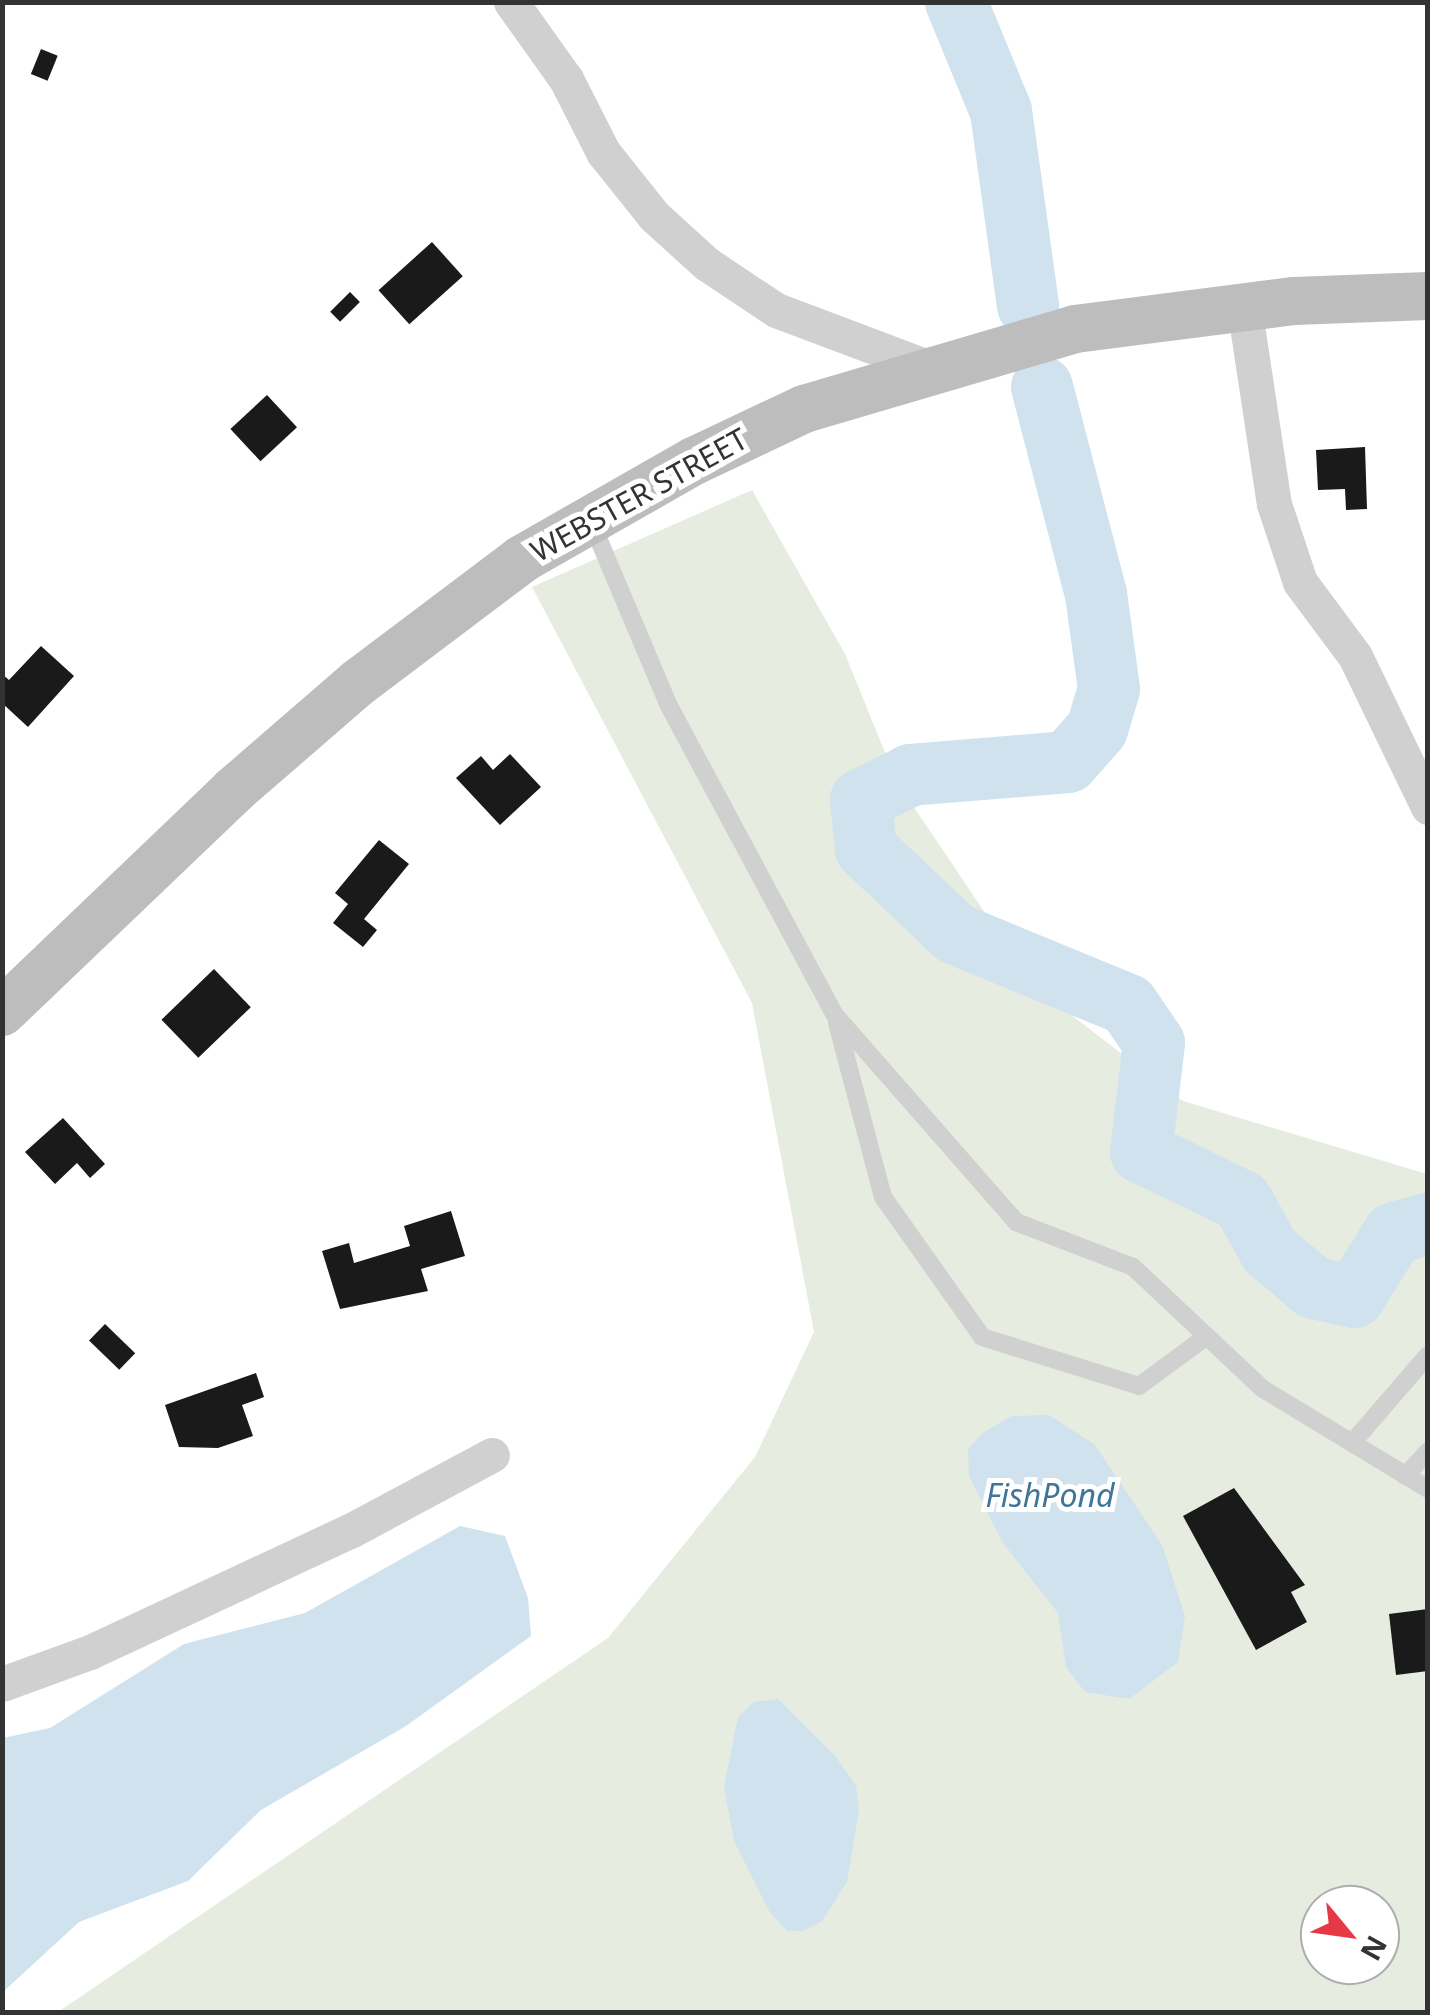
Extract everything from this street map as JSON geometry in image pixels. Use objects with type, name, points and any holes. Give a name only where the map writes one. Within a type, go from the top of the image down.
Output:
[{"type":"street","points":[[511,2],[566,79],[603,152],[654,216],[707,264],[776,310],[930,368]]},
{"type":"street","name":"WEBSTER STREET","points":[[2,1012],[232,791],[360,682],[589,516],[804,409],[930,368],[1075,329],[1244,306],[1428,296]]},
{"type":"street","points":[[1244,306],[1274,504],[1300,582],[1355,656],[1428,806]]},
{"type":"street","points":[[2,1684],[90,1652],[350,1532],[492,1455]]},
{"type":"lane","points":[[589,516],[668,704],[834,1015],[884,1197],[982,1336],[1139,1386],[1203,1339]]},
{"type":"lane","points":[[834,1015],[1016,1222],[1133,1267],[1203,1339],[1263,1389],[1428,1489]]},
{"type":"lane","points":[[1352,1443],[1428,1355]]},
{"type":"lane","points":[[1405,1476],[1428,1450]]},
{"type":"shaded area","points":[[752,490],[845,654],[897,782],[1035,987],[1183,1101],[1427,1174],[1427,2012],[58,2012],[608,1638],[755,1457],[814,1332],[752,1003],[532,587]]},
{"type":"water","name":"FishPond","points":[[1049,1415],[1095,1445],[1162,1545],[1185,1616],[1178,1662],[1129,1699],[1085,1692],[1066,1667],[1058,1613],[1003,1543],[969,1476],[968,1449],[984,1432],[1012,1416]]},
{"type":"water","points":[[460,1526],[505,1536],[528,1598],[531,1636],[406,1726],[261,1810],[188,1881],[79,1922],[3,1992],[3,1738],[50,1728],[184,1644],[305,1613]]},
{"type":"water","points":[[778,1699],[836,1757],[856,1786],[859,1810],[847,1882],[822,1921],[803,1931],[787,1931],[769,1911],[734,1841],[724,1787],[738,1717],[754,1702]]},
{"type":"building","points":[[41,49],[58,56],[48,81],[31,74]]},
{"type":"building","points":[[432,242],[463,276],[409,324],[378,290]]},
{"type":"building","points":[[350,292],[360,302],[340,322],[330,312]]},
{"type":"building","points":[[267,395],[297,427],[260,461],[230,429]]},
{"type":"building","points":[[1365,447],[1367,509],[1346,510],[1345,489],[1318,490],[1316,450]]},
{"type":"building","points":[[41,646],[74,676],[28,727],[2,703],[2,674],[9,680]]},
{"type":"building","points":[[510,754],[541,787],[500,825],[456,778],[481,756],[493,770]]},
{"type":"building","points":[[379,840],[409,864],[364,919],[377,930],[363,947],[333,923],[348,904],[335,893]]},
{"type":"building","points":[[214,969],[251,1007],[198,1058],[161,1020]]},
{"type":"building","points":[[63,1118],[105,1164],[90,1178],[77,1163],[55,1184],[25,1152]]},
{"type":"building","points":[[451,1211],[465,1256],[421,1269],[428,1291],[340,1309],[322,1251],[349,1243],[354,1263],[410,1246],[404,1226]]},
{"type":"building","points":[[105,1324],[135,1353],[119,1370],[89,1341]]},
{"type":"building","points":[[256,1373],[264,1397],[242,1405],[253,1436],[218,1448],[179,1447],[165,1405]]},
{"type":"building","points":[[1234,1488],[1305,1585],[1291,1592],[1307,1622],[1256,1650],[1183,1516]]},
{"type":"building","points":[[1428,1609],[1428,1671],[1396,1675],[1389,1614]]},
{"type":"waterway","points":[[956,2],[1001,111],[1028,306]]},
{"type":"waterway","points":[[1042,387],[1096,594],[1109,689],[1097,729],[1068,762],[911,775],[861,800],[866,849],[956,934],[1128,1005],[1154,1043],[1141,1152],[1242,1201],[1270,1251],[1314,1288],[1354,1297],[1394,1233],[1428,1224]]}]
